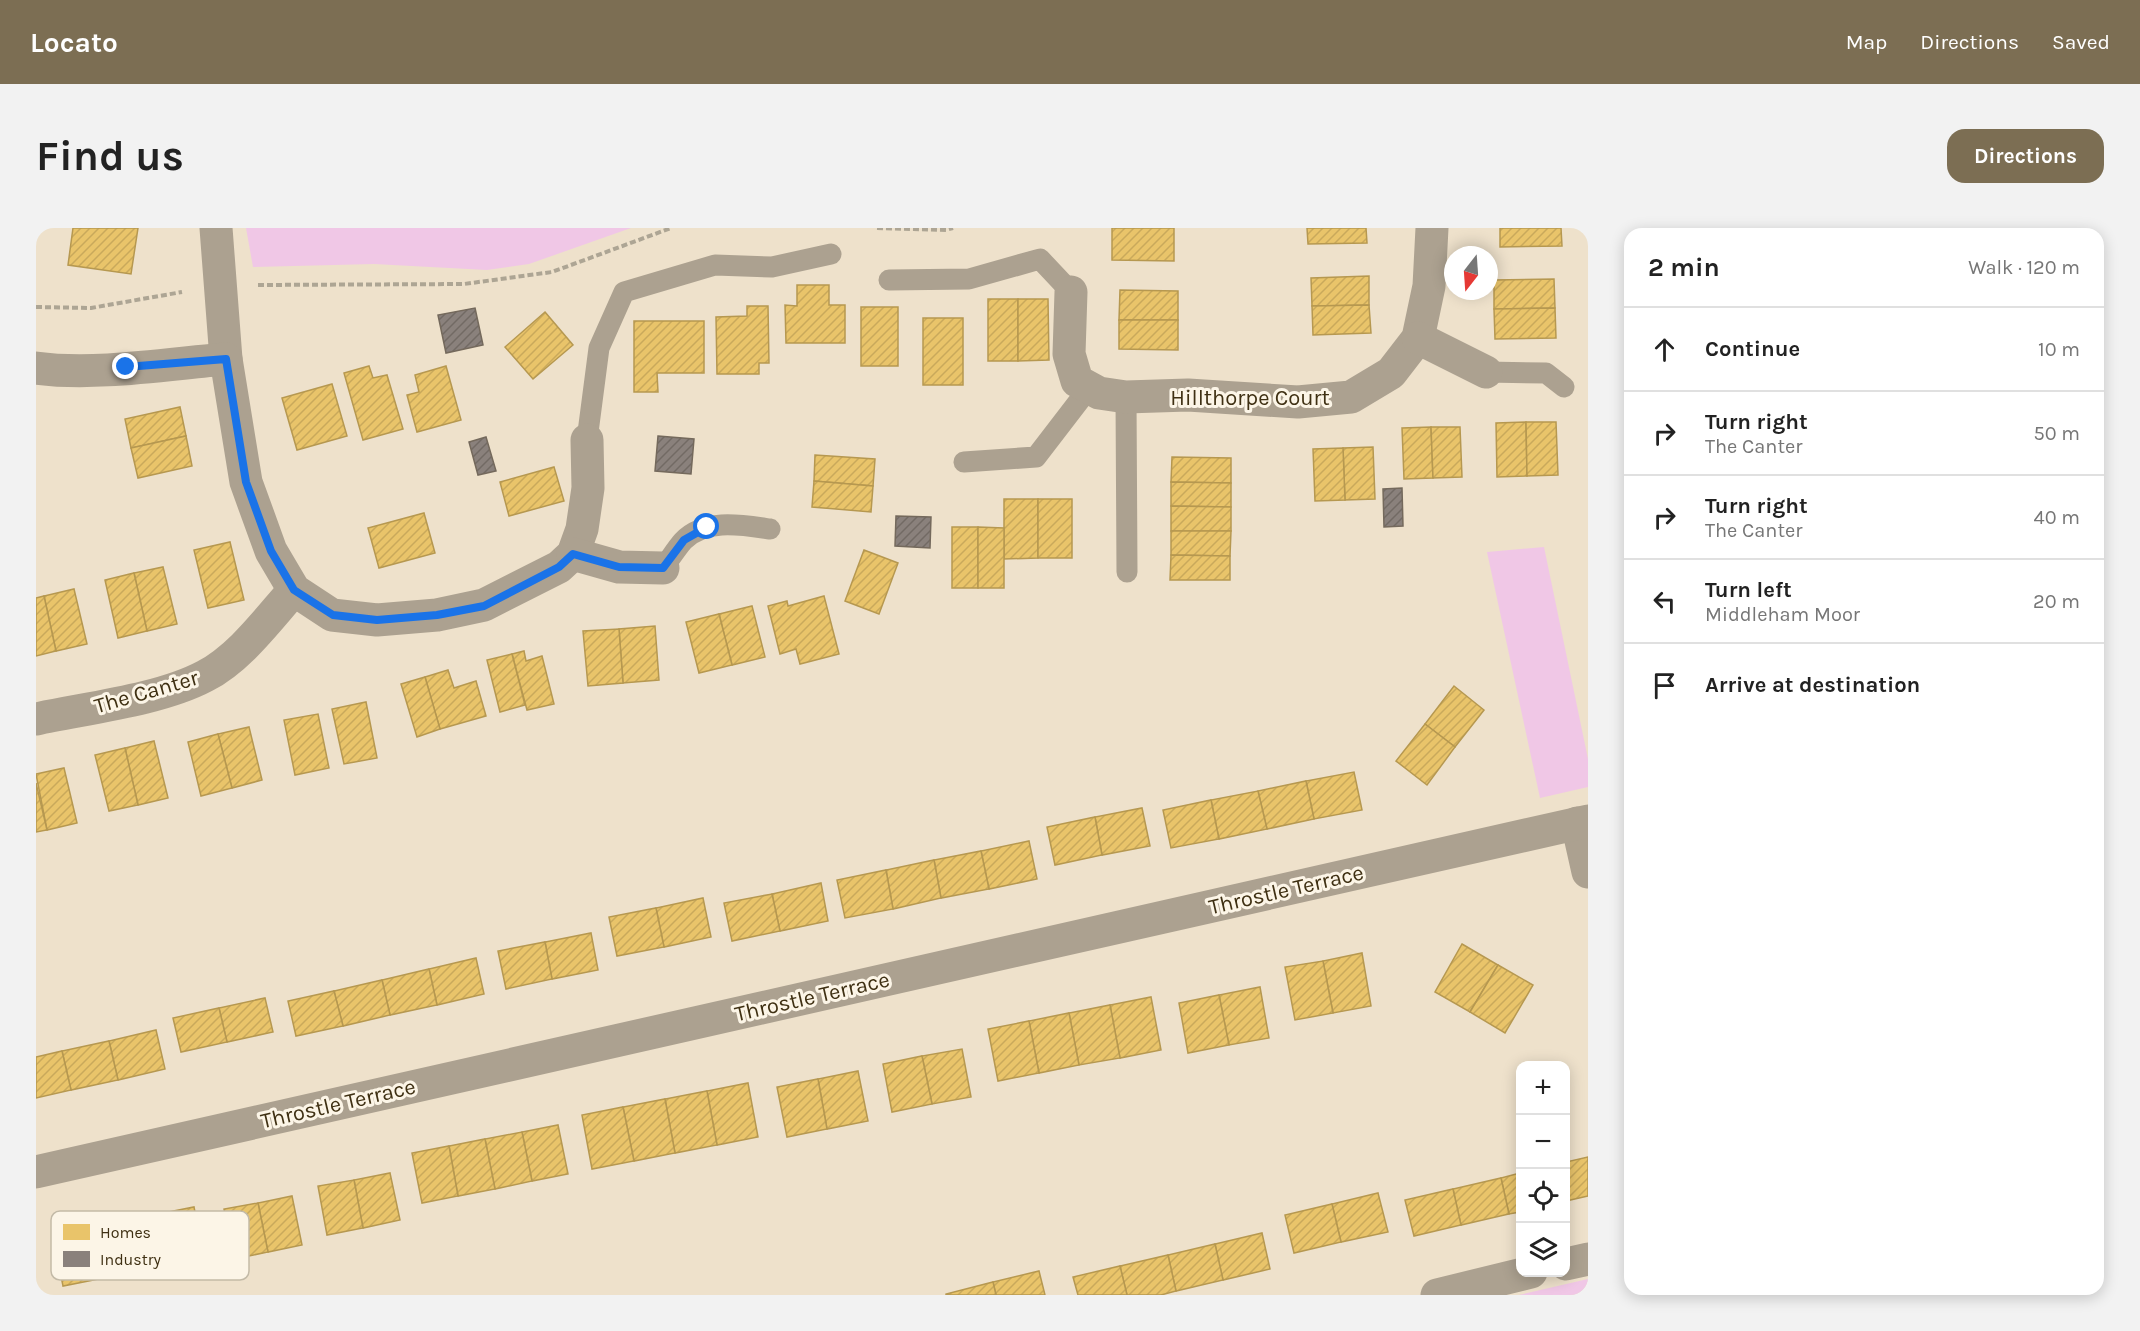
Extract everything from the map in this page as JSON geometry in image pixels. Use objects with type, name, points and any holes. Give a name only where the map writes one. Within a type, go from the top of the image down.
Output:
[{"type":"street","points":[[216,228],[223,285],[226,359],[246,482],[271,551],[294,590],[333,615],[377,620],[437,615],[484,606],[559,567],[573,554],[582,529],[588,488],[587,440]]},
{"type":"street","name":"Hillthorpe Court","points":[[1089,388],[1099,393],[1126,398],[1188,395],[1298,402],[1351,396],[1391,373],[1418,338],[1429,286],[1432,228]]},
{"type":"street","points":[[1071,292],[1069,354],[1077,381],[1089,388]]},
{"type":"street","points":[[1418,338],[1486,372]]},
{"type":"street","points":[[36,368],[52,370],[126,367],[226,359]]},
{"type":"street","points":[[573,554],[619,567],[663,568]]},
{"type":"street","name":"The Canter","points":[[36,719],[165,691],[206,676],[234,654],[294,590]]},
{"type":"street","points":[[1583,822],[1588,873]]},
{"type":"street","name":"Throstle Terrace","points":[[36,1172],[1583,822]]},
{"type":"street","points":[[1570,1263],[1588,1259]]},
{"type":"street","points":[[1437,1295],[1516,1276]]},
{"type":"lane","points":[[587,440],[599,348],[624,292],[715,265],[772,267],[831,254]]},
{"type":"lane","points":[[889,280],[969,279],[1040,259],[1071,292]]},
{"type":"lane","points":[[1486,372],[1546,373],[1564,387]]},
{"type":"lane","points":[[964,462],[1036,457],[1089,388]]},
{"type":"lane","points":[[1126,398],[1126,572]]},
{"type":"lane","points":[[663,568],[684,540],[707,527],[738,524],[770,529]]},
{"type":"path","points":[[36,307],[91,308],[223,285],[464,284],[552,272],[671,228]]},
{"type":"path","points":[[878,228],[946,230],[953,228]]},
{"type":"shaded area","points":[[246,228],[631,228],[529,264],[487,270],[374,264],[253,267]]},
{"type":"shaded area","points":[[1544,547],[1588,759],[1588,787],[1540,798],[1487,552]]},
{"type":"shaded area","points":[[1588,1279],[1588,1295],[1519,1295]]},
{"type":"building: Homes","points":[[73,228],[138,228],[131,274],[68,265]]},
{"type":"building: Homes","points":[[1112,228],[1174,228],[1174,261],[1112,260]]},
{"type":"building: Homes","points":[[1307,228],[1366,228],[1367,243],[1308,244]]},
{"type":"building: Homes","points":[[1500,228],[1561,228],[1562,246],[1500,247]]},
{"type":"building: Homes","points":[[1369,276],[1369,305],[1312,306],[1311,278]]},
{"type":"building: Homes","points":[[1554,279],[1555,308],[1494,309],[1494,300],[1498,300],[1498,280]]},
{"type":"building: Homes","points":[[797,285],[829,285],[829,305],[845,305],[845,343],[786,343],[785,305],[797,306]]},
{"type":"building: Homes","points":[[1120,290],[1178,291],[1178,320],[1119,320]]},
{"type":"building: Homes","points":[[988,299],[1018,299],[1018,361],[988,361]]},
{"type":"building: Homes","points":[[1018,299],[1048,299],[1049,360],[1018,361]]},
{"type":"building: Homes","points":[[1369,305],[1371,333],[1313,335],[1312,306]]},
{"type":"building: Homes","points":[[747,306],[768,306],[769,363],[759,363],[759,374],[717,374],[716,317],[747,316]]},
{"type":"building: Homes","points":[[861,307],[898,307],[898,366],[861,366]]},
{"type":"building: Homes","points":[[1555,308],[1556,338],[1495,339],[1494,309]]},
{"type":"building: Homes","points":[[545,312],[573,345],[533,379],[505,347]]},
{"type":"building: Homes","points":[[923,318],[963,318],[963,385],[923,385]]},
{"type":"building: Homes","points":[[1119,320],[1178,320],[1178,350],[1119,349]]},
{"type":"building: Homes","points":[[634,321],[704,321],[704,373],[657,373],[658,392],[634,392]]},
{"type":"building: Homes","points":[[369,366],[373,378],[387,375],[403,429],[363,440],[344,373]]},
{"type":"building: Homes","points":[[446,366],[461,420],[417,432],[407,395],[419,392],[415,375]]},
{"type":"building: Homes","points":[[332,384],[347,436],[297,450],[282,398]]},
{"type":"building: Homes","points":[[180,407],[186,436],[131,448],[125,419]]},
{"type":"building: Homes","points":[[1526,422],[1527,476],[1497,477],[1496,423]]},
{"type":"building: Homes","points":[[1526,422],[1556,422],[1558,475],[1527,476]]},
{"type":"building: Homes","points":[[1431,427],[1433,478],[1404,479],[1402,428]]},
{"type":"building: Homes","points":[[1431,427],[1460,427],[1462,477],[1433,478]]},
{"type":"building: Homes","points":[[186,436],[192,466],[138,478],[131,448]]},
{"type":"building: Homes","points":[[1373,447],[1375,499],[1345,500],[1343,448]]},
{"type":"building: Homes","points":[[1343,448],[1345,500],[1315,501],[1313,449]]},
{"type":"building: Homes","points":[[815,455],[875,459],[873,486],[814,481]]},
{"type":"building: Homes","points":[[1172,457],[1231,458],[1231,483],[1171,482]]},
{"type":"building: Homes","points":[[554,467],[564,501],[509,516],[500,482]]},
{"type":"building: Homes","points":[[814,481],[873,486],[871,512],[812,507]]},
{"type":"building: Homes","points":[[1171,482],[1231,483],[1231,507],[1171,506]]},
{"type":"building: Homes","points":[[1004,499],[1038,499],[1038,558],[1004,559]]},
{"type":"building: Homes","points":[[1038,499],[1072,499],[1072,558],[1038,558]]},
{"type":"building: Homes","points":[[1171,506],[1231,507],[1231,531],[1171,531]]},
{"type":"building: Homes","points":[[424,513],[435,553],[379,568],[368,528]]},
{"type":"building: Homes","points":[[952,527],[978,527],[978,588],[952,588]]},
{"type":"building: Homes","points":[[978,527],[1004,528],[1004,588],[978,588]]},
{"type":"building: Homes","points":[[1171,531],[1231,531],[1230,556],[1171,555]]},
{"type":"building: Homes","points":[[230,542],[244,600],[208,608],[194,550]]},
{"type":"building: Homes","points":[[864,550],[898,563],[879,614],[845,601]]},
{"type":"building: Homes","points":[[1171,555],[1230,556],[1230,580],[1170,580]]},
{"type":"building: Homes","points":[[163,567],[177,624],[147,631],[134,573]]},
{"type":"building: Homes","points":[[134,573],[147,631],[118,638],[105,580]]},
{"type":"building: Homes","points":[[74,589],[87,644],[56,651],[44,596]]},
{"type":"building: Homes","points":[[44,596],[56,651],[36,656],[36,598]]},
{"type":"building: Homes","points":[[824,596],[839,654],[800,664],[796,649],[780,654],[768,606],[787,601],[788,606]]},
{"type":"building: Homes","points":[[752,606],[765,657],[732,665],[719,614]]},
{"type":"building: Homes","points":[[719,614],[732,665],[699,673],[686,622]]},
{"type":"building: Homes","points":[[655,626],[659,680],[623,683],[619,629]]},
{"type":"building: Homes","points":[[619,629],[623,683],[588,686],[583,631]]},
{"type":"building: Homes","points":[[524,651],[526,661],[542,656],[554,704],[527,710],[512,654]]},
{"type":"building: Homes","points":[[512,654],[525,705],[500,712],[487,660]]},
{"type":"building: Homes","points":[[448,670],[454,688],[476,681],[486,716],[440,729],[425,677]]},
{"type":"building: Homes","points":[[425,677],[440,729],[417,737],[401,684]]},
{"type":"building: Homes","points":[[1454,686],[1484,710],[1455,747],[1425,724]]},
{"type":"building: Homes","points":[[366,702],[377,758],[344,764],[332,709]]},
{"type":"building: Homes","points":[[318,714],[329,768],[295,775],[284,720]]},
{"type":"building: Homes","points":[[1425,724],[1455,747],[1427,785],[1396,761]]},
{"type":"building: Homes","points":[[249,727],[262,780],[232,788],[218,734]]},
{"type":"building: Homes","points":[[218,734],[232,788],[201,796],[188,742]]},
{"type":"building: Homes","points":[[154,741],[168,798],[138,805],[125,748]]},
{"type":"building: Homes","points":[[125,748],[138,805],[109,811],[95,755]]},
{"type":"building: Homes","points":[[64,768],[77,823],[47,830],[36,774]]},
{"type":"building: Homes","points":[[1354,772],[1362,810],[1314,819],[1306,781]]},
{"type":"building: Homes","points":[[1306,781],[1314,819],[1267,829],[1258,791]]},
{"type":"building: Homes","points":[[36,783],[47,830],[36,832]]},
{"type":"building: Homes","points":[[1258,791],[1267,829],[1219,839],[1211,800]]},
{"type":"building: Homes","points":[[1211,800],[1219,839],[1171,848],[1163,810]]},
{"type":"building: Homes","points":[[1142,808],[1150,846],[1102,855],[1095,817]]},
{"type":"building: Homes","points":[[1095,817],[1102,855],[1055,865],[1047,827]]},
{"type":"building: Homes","points":[[1029,841],[1037,879],[989,889],[981,851]]},
{"type":"building: Homes","points":[[981,851],[989,889],[941,898],[934,860]]},
{"type":"building: Homes","points":[[934,860],[941,898],[893,909],[886,870]]},
{"type":"building: Homes","points":[[886,870],[893,909],[845,918],[837,880]]},
{"type":"building: Homes","points":[[821,883],[828,921],[780,931],[772,894]]},
{"type":"building: Homes","points":[[772,894],[780,931],[732,941],[724,903]]},
{"type":"building: Homes","points":[[703,898],[711,937],[664,947],[656,908]]},
{"type":"building: Homes","points":[[656,908],[664,947],[617,956],[609,917]]},
{"type":"building: Homes","points":[[591,933],[598,970],[552,979],[545,942]]},
{"type":"building: Homes","points":[[545,942],[552,979],[506,989],[498,951]]},
{"type":"building: Homes","points":[[1462,944],[1498,965],[1470,1012],[1435,992]]},
{"type":"building: Homes","points":[[1362,953],[1371,1006],[1333,1013],[1323,961]]},
{"type":"building: Homes","points":[[476,958],[484,994],[437,1005],[429,969]]},
{"type":"building: Homes","points":[[1323,961],[1333,1013],[1295,1020],[1285,967]]},
{"type":"building: Homes","points":[[1498,965],[1533,985],[1505,1033],[1470,1012]]},
{"type":"building: Homes","points":[[429,969],[437,1005],[390,1015],[382,980]]},
{"type":"building: Homes","points":[[382,980],[390,1015],[343,1026],[334,991]]},
{"type":"building: Homes","points":[[1260,987],[1269,1038],[1229,1045],[1219,995]]},
{"type":"building: Homes","points":[[334,991],[343,1026],[296,1036],[288,1001]]},
{"type":"building: Homes","points":[[1219,995],[1229,1045],[1188,1053],[1179,1003]]},
{"type":"building: Homes","points":[[1151,997],[1161,1050],[1120,1058],[1110,1005]]},
{"type":"building: Homes","points":[[265,998],[273,1032],[227,1042],[219,1008]]},
{"type":"building: Homes","points":[[1110,1005],[1120,1058],[1079,1065],[1069,1013]]},
{"type":"building: Homes","points":[[219,1008],[227,1042],[181,1052],[173,1018]]},
{"type":"building: Homes","points":[[1069,1013],[1079,1065],[1039,1073],[1029,1021]]},
{"type":"building: Homes","points":[[1029,1021],[1039,1073],[998,1081],[988,1029]]},
{"type":"building: Homes","points":[[156,1030],[165,1069],[118,1080],[109,1041]]},
{"type":"building: Homes","points":[[109,1041],[118,1080],[71,1090],[62,1051]]},
{"type":"building: Homes","points":[[962,1049],[971,1097],[932,1104],[922,1056]]},
{"type":"building: Homes","points":[[62,1051],[71,1090],[36,1098],[36,1057]]},
{"type":"building: Homes","points":[[922,1056],[932,1104],[892,1112],[883,1064]]},
{"type":"building: Homes","points":[[858,1071],[868,1121],[827,1129],[818,1079]]},
{"type":"building: Homes","points":[[818,1079],[827,1129],[787,1137],[777,1087]]},
{"type":"building: Homes","points":[[748,1083],[758,1137],[717,1145],[707,1091]]},
{"type":"building: Homes","points":[[707,1091],[717,1145],[675,1153],[665,1099]]},
{"type":"building: Homes","points":[[665,1099],[675,1153],[634,1161],[623,1107]]},
{"type":"building: Homes","points":[[623,1107],[634,1161],[592,1169],[582,1115]]},
{"type":"building: Homes","points":[[558,1125],[568,1174],[532,1181],[522,1132]]},
{"type":"building: Homes","points":[[522,1132],[532,1181],[495,1189],[485,1139]]},
{"type":"building: Homes","points":[[485,1139],[495,1189],[458,1196],[449,1146]]},
{"type":"building: Homes","points":[[449,1146],[458,1196],[422,1203],[412,1153]]},
{"type":"building: Homes","points":[[1588,1157],[1588,1196],[1570,1200],[1570,1161]]},
{"type":"building: Homes","points":[[390,1173],[400,1220],[363,1228],[354,1180]]},
{"type":"building: Homes","points":[[1516,1174],[1516,1213],[1509,1214],[1501,1178]]},
{"type":"building: Homes","points":[[1501,1178],[1509,1214],[1461,1225],[1453,1189]]},
{"type":"building: Homes","points":[[354,1180],[363,1228],[327,1235],[318,1186]]},
{"type":"building: Homes","points":[[1453,1189],[1461,1225],[1414,1236],[1405,1200]]},
{"type":"building: Homes","points":[[1378,1193],[1388,1232],[1341,1242],[1332,1204]]},
{"type":"building: Homes","points":[[292,1196],[302,1245],[268,1252],[258,1203]]},
{"type":"building: Homes","points":[[258,1203],[268,1252],[249,1256],[249,1211],[224,1211],[224,1209]]},
{"type":"building: Homes","points":[[1332,1204],[1341,1242],[1294,1253],[1285,1215]]},
{"type":"building: Homes","points":[[194,1207],[195,1211],[173,1211]]},
{"type":"building: Homes","points":[[1262,1233],[1270,1269],[1223,1280],[1215,1244]]},
{"type":"building: Homes","points":[[1215,1244],[1223,1280],[1176,1291],[1168,1255]]},
{"type":"building: Homes","points":[[1168,1255],[1176,1291],[1161,1295],[1127,1295],[1120,1266]]},
{"type":"building: Homes","points":[[1120,1266],[1127,1295],[1078,1295],[1073,1277]]},
{"type":"building: Homes","points":[[1039,1271],[1045,1295],[996,1295],[993,1282]]},
{"type":"building: Homes","points":[[62,1280],[94,1280],[63,1286]]},
{"type":"building: Homes","points":[[993,1282],[996,1295],[946,1295],[946,1294]]},
{"type":"building: Industry","points":[[475,308],[483,345],[446,353],[438,315]]},
{"type":"building: Industry","points":[[658,436],[694,439],[691,474],[655,471]]},
{"type":"building: Industry","points":[[486,437],[496,471],[478,475],[469,442]]},
{"type":"building: Industry","points":[[1402,488],[1403,526],[1384,527],[1383,489]]},
{"type":"building: Industry","points":[[896,516],[931,517],[930,548],[895,546]]},
{"type":"route","points":[[126,367],[226,359],[246,482],[271,551],[294,590],[333,615],[377,620],[437,615],[484,606],[559,567],[573,554],[619,567],[663,568],[684,540],[707,527]]}]
